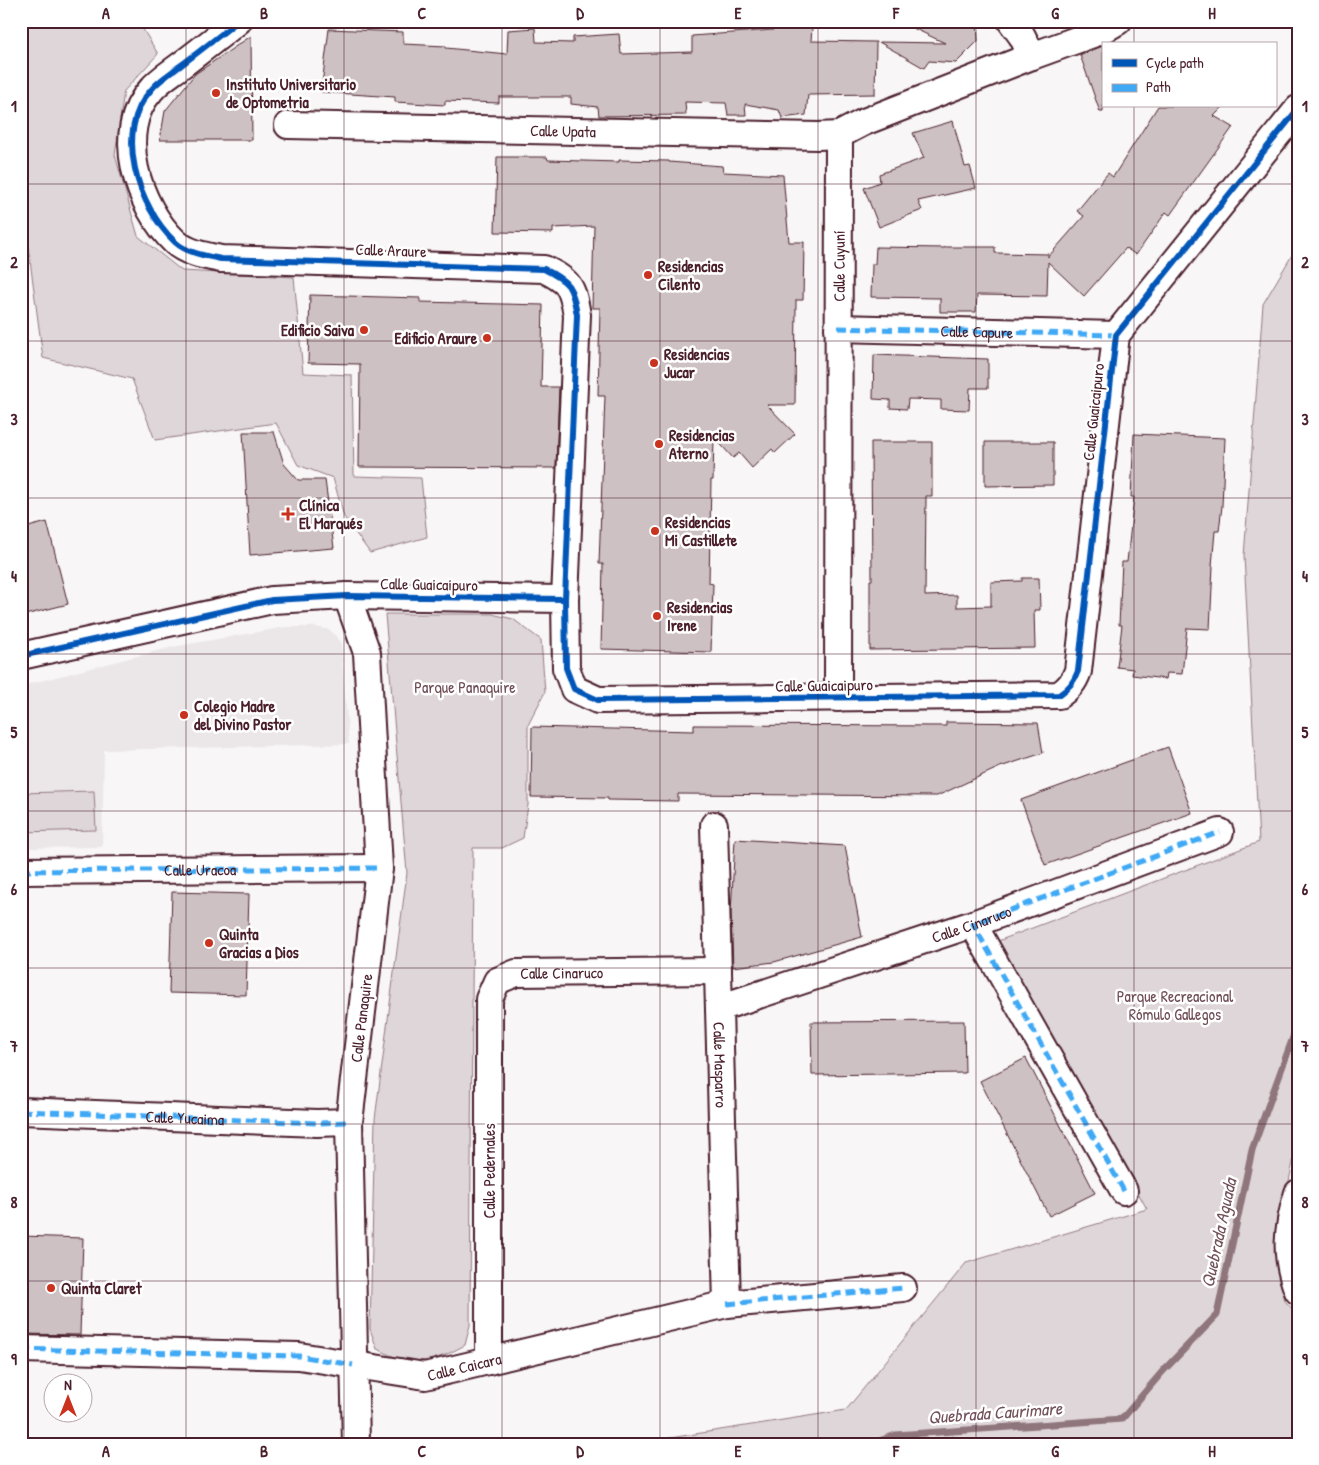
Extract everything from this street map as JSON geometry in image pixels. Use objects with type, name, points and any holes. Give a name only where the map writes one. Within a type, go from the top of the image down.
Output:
[{"type":"street","name":"Calle Araure","points":[[238,21],[150,90],[137,111],[132,133],[133,157],[138,182],[158,222],[176,242],[196,254],[221,259],[544,268],[562,278],[574,294],[577,316],[565,599]]},
{"type":"street","points":[[1011,21],[1022,36],[1032,56]]},
{"type":"street","points":[[839,135],[864,122],[1101,31],[1118,21]]},
{"type":"street","points":[[1116,335],[1298,109]]},
{"type":"street","name":"Calle Upata","points":[[288,125],[796,136],[839,135]]},
{"type":"street","name":"Calle Cuyuní","points":[[838,698],[839,135]]},
{"type":"street","name":"Calle Capure","points":[[838,328],[1116,335]]},
{"type":"street","name":"Calle Guaicaipuro","points":[[21,656],[272,600],[347,596],[565,599],[566,668],[574,689],[598,700],[1059,695],[1068,689],[1078,671],[1116,335]]},
{"type":"street","name":"Calle Panaquire","points":[[347,596],[367,653],[379,868],[349,1122],[356,1444]]},
{"type":"street","name":"Calle Masparro","points":[[714,825],[727,1304]]},
{"type":"street","name":"Calle Cinaruco","points":[[719,1008],[973,924],[1220,832]]},
{"type":"street","name":"Calle Uracoa","points":[[21,871],[379,868]]},
{"type":"street","points":[[973,924],[1124,1192]]},
{"type":"street","name":"Calle Cinaruco","points":[[496,981],[516,973],[718,971]]},
{"type":"street","name":"Calle Pedernales","points":[[489,1361],[489,999],[496,981]]},
{"type":"street","name":"Calle Yucaima","points":[[21,1111],[317,1123],[349,1122]]},
{"type":"street","points":[[1298,1193],[1288,1234],[1291,1274],[1298,1292]]},
{"type":"street","name":"Calle Caicara","points":[[21,1349],[299,1356],[425,1376],[727,1304],[903,1288]]},
{"type":"shaded area","name":"Colegio Madre del Divino Pastor","points":[[286,627],[315,627],[330,630],[341,642],[349,744],[104,750],[102,847],[21,848],[21,686],[173,647]]},
{"type":"green space","points":[[21,21],[138,21],[158,54],[124,91],[115,155],[138,236],[182,271],[294,277],[303,373],[352,375],[354,476],[421,478],[427,537],[370,553],[344,517],[333,478],[298,465],[276,423],[155,440],[132,379],[43,358],[21,193]]},
{"type":"green space","name":"Parque Recreacional Rómulo Gallegos","points":[[1298,245],[1298,1139],[1289,1181],[1277,1218],[1276,1261],[1285,1301],[1298,1315],[1298,1444],[632,1444],[846,1410],[966,1263],[1147,1209],[998,941],[1259,842],[1244,556],[1263,304]]},
{"type":"green space","name":"Parque Panaquire","points":[[385,614],[492,614],[513,619],[541,640],[545,692],[528,725],[528,805],[523,838],[502,848],[473,848],[470,1325],[465,1345],[450,1353],[426,1361],[409,1361],[377,1349],[370,1329],[375,1119],[407,873]]},
{"type":"green space","points":[[94,791],[96,830],[21,832],[21,793]]},
{"type":"building","points":[[898,21],[977,21],[978,41],[956,63],[929,61],[924,68],[879,42],[945,43]]},
{"type":"building","points":[[773,27],[812,27],[811,41],[876,42],[875,94],[808,95],[806,115],[782,118],[779,110],[745,104],[746,115],[728,115],[726,103],[685,102],[686,115],[599,116],[598,107],[571,104],[571,97],[499,97],[499,103],[445,101],[445,105],[395,102],[395,97],[321,92],[329,29],[403,32],[403,44],[446,46],[446,48],[507,54],[508,30],[535,28],[536,42],[573,43],[573,37],[619,34],[621,54],[692,52],[692,36],[773,30]]},
{"type":"building","name":"Instituto Universitario de Optometria","points":[[251,36],[252,140],[160,140],[165,111],[195,74]]},
{"type":"building","points":[[1102,46],[1103,112],[1100,112],[1080,55]]},
{"type":"building","points":[[1157,108],[1222,108],[1214,116],[1233,127],[1170,215],[1166,212],[1136,255],[1126,248],[1084,296],[1048,262],[1047,296],[977,295],[976,312],[940,312],[940,298],[871,297],[872,264],[875,264],[876,247],[995,247],[995,253],[1048,254],[1048,257],[1084,216],[1077,211],[1108,173],[1113,177]]},
{"type":"building","points":[[953,121],[965,167],[970,166],[976,188],[918,201],[922,210],[879,227],[864,188],[880,182],[879,174],[924,158],[913,133]]},
{"type":"building","points":[[497,157],[547,157],[548,160],[619,162],[619,160],[669,161],[722,166],[723,172],[783,175],[789,242],[804,242],[803,300],[796,300],[795,405],[767,405],[795,434],[775,453],[772,449],[752,468],[739,453],[733,458],[714,437],[713,480],[711,480],[709,583],[713,584],[711,652],[601,649],[603,564],[599,564],[605,396],[598,396],[600,308],[592,308],[594,226],[553,228],[553,233],[495,232]]},
{"type":"building","points":[[310,295],[420,298],[420,302],[543,305],[541,387],[559,387],[556,468],[359,467],[360,364],[308,363]]},
{"type":"building","points":[[874,355],[988,359],[988,388],[970,388],[969,410],[941,409],[941,400],[908,399],[907,409],[890,408],[890,400],[873,399]]},
{"type":"building","name":"Clínica El Marqués","points":[[243,432],[274,432],[284,464],[298,480],[325,480],[334,548],[250,555]]},
{"type":"building","points":[[1134,434],[1225,438],[1222,506],[1219,531],[1215,531],[1212,566],[1210,629],[1187,628],[1182,674],[1167,673],[1166,679],[1132,675],[1133,669],[1117,667],[1122,625],[1119,625],[1122,562],[1127,562],[1134,497],[1131,497]]},
{"type":"building","points":[[871,442],[932,442],[932,496],[926,496],[925,596],[957,595],[957,607],[991,606],[991,582],[1022,581],[1022,578],[1039,578],[1040,610],[1034,610],[1035,648],[870,650],[870,580],[872,580]]},
{"type":"building","points":[[985,442],[1053,442],[1053,485],[985,486]]},
{"type":"building","points":[[47,522],[68,604],[21,616],[21,529]]},
{"type":"building","points":[[946,722],[1038,723],[1043,753],[1000,767],[937,796],[678,794],[678,801],[531,797],[532,727],[694,731],[694,725],[946,726]]},
{"type":"building","points":[[1168,747],[1192,813],[1045,865],[1021,800]]},
{"type":"building","points":[[735,839],[845,846],[862,937],[774,962],[733,967],[731,913]]},
{"type":"building","name":"Quinta Gracias a Dios","points":[[172,892],[249,894],[246,995],[169,993]]},
{"type":"building","points":[[964,1021],[965,1073],[812,1075],[811,1022]]},
{"type":"building","points":[[1026,1058],[1095,1193],[1049,1216],[980,1081]]},
{"type":"building","name":"Quinta Claret","points":[[21,1236],[83,1238],[80,1335],[21,1334]]},
{"type":"waterway","name":"Quebrada Aguada","points":[[871,1444],[896,1435],[1122,1419],[1163,1371],[1217,1315],[1252,1150],[1298,1024]]},
{"type":"marked path","points":[[838,328],[1116,335],[1119,331]]},
{"type":"marked path","points":[[1124,1191],[973,924],[1220,832]]},
{"type":"marked path","points":[[21,871],[379,868]]},
{"type":"marked path","points":[[21,1111],[317,1123],[349,1122]]},
{"type":"marked path","points":[[727,1304],[903,1288]]},
{"type":"marked path","points":[[21,1349],[299,1356],[353,1365]]},
{"type":"cycle path","points":[[238,21],[158,83],[140,107],[134,126],[132,147],[141,189],[150,209],[162,227],[180,246],[197,254],[221,259],[544,269],[565,282],[571,291],[577,315],[565,599]]},
{"type":"cycle path","points":[[21,656],[272,600],[347,596],[565,599],[566,668],[574,689],[598,700],[1059,695],[1071,684],[1078,671],[1116,335],[1298,109]]},
{"type":"place","name":"Instituto Universitario de Optometria","points":[[216,93]]},
{"type":"place","name":"Residencias Cilento","points":[[648,275]]},
{"type":"place","name":"Edificio Saiva","points":[[364,330]]},
{"type":"place","name":"Edificio Araure","points":[[487,338]]},
{"type":"place","name":"Residencias Jucar","points":[[654,363]]},
{"type":"place","name":"Residencias Aterno","points":[[659,444]]},
{"type":"place","name":"Clínica El Marqués","points":[[288,514]]},
{"type":"place","name":"Residencias Mi Castillete","points":[[655,531]]},
{"type":"place","name":"Residencias Irene","points":[[657,616]]},
{"type":"place","name":"Colegio Madre del Divino Pastor","points":[[184,715]]},
{"type":"place","name":"Quinta Gracias a Dios","points":[[209,943]]},
{"type":"place","name":"Quinta Claret","points":[[51,1288]]},
{"type":"water label","name":"Quebrada Caurimare","points":[[995,1413]]}]
